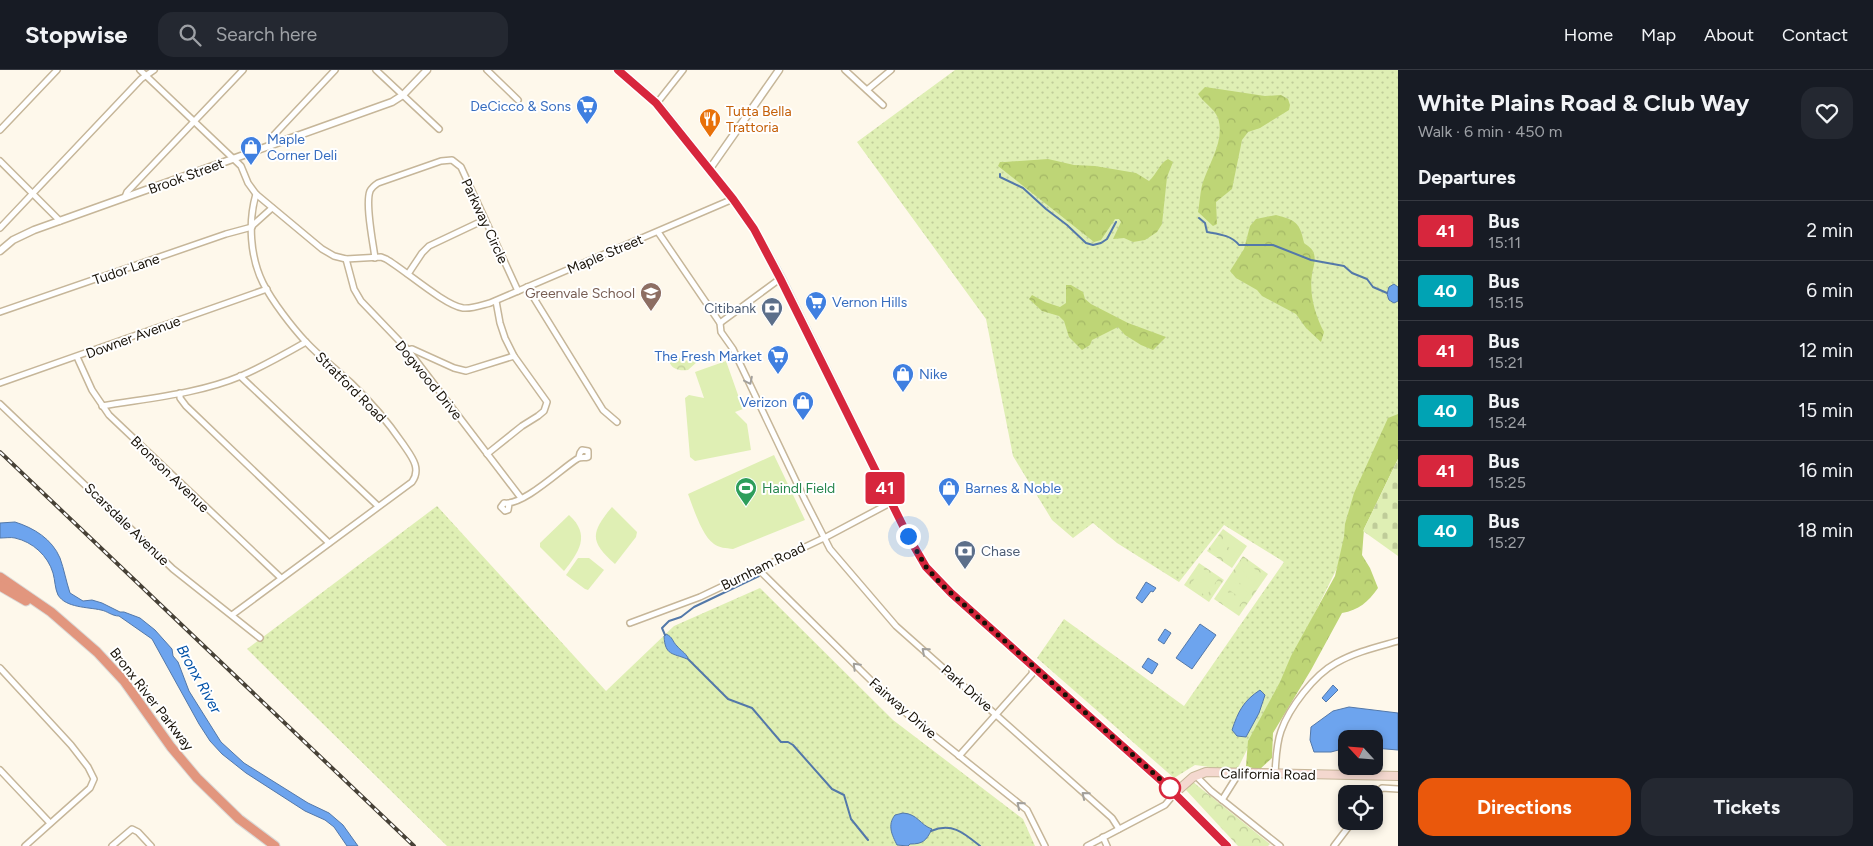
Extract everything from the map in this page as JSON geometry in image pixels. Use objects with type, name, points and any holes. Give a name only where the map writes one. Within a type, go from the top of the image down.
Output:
[{"type":"highway","name":"Bronx River Parkway","points":[[0,577],[52,612],[97,652],[124,681],[171,747],[197,778],[239,819],[276,846]]},
{"type":"highway","name":"Bronx River Parkway","points":[[0,586],[41,611],[94,657],[120,686],[174,760],[193,782],[229,817],[265,846]]},
{"type":"main road","points":[[618,70],[656,103],[733,199],[754,229],[919,557],[934,576],[1175,793],[1227,846]]},
{"type":"main road","name":"California Road","points":[[1175,793],[1183,784],[1206,772],[1398,776]]},
{"type":"street","points":[[0,130],[57,70]]},
{"type":"street","name":"Maple Street","points":[[140,70],[241,166],[248,183],[256,194],[327,252],[346,259],[386,259],[449,302],[461,308],[474,307],[496,301],[733,199]]},
{"type":"street","points":[[0,228],[146,76],[154,70]]},
{"type":"street","points":[[125,198],[127,192],[243,70]]},
{"type":"street","points":[[271,145],[272,137],[335,70]]},
{"type":"street","points":[[376,70],[438,129]]},
{"type":"street","name":"Brook Street","points":[[0,251],[22,235],[47,225],[392,102],[403,95],[427,70]]},
{"type":"street","points":[[487,70],[518,100]]},
{"type":"street","points":[[656,103],[683,70]]},
{"type":"street","points":[[709,170],[779,70]]},
{"type":"street","points":[[845,70],[883,105]]},
{"type":"street","points":[[867,90],[891,70]]},
{"type":"street","name":"Parkway Circle","points":[[375,258],[369,208],[369,197],[372,188],[378,183],[441,161],[452,160],[461,167],[518,291]]},
{"type":"street","points":[[0,161],[60,221]]},
{"type":"street","name":"Stratford Road","points":[[232,615],[412,482],[416,474],[414,460],[377,410],[306,342],[267,289],[256,266],[253,252],[252,227],[256,194]]},
{"type":"street","points":[[252,227],[272,208]]},
{"type":"street","points":[[408,274],[422,252],[429,246],[484,220]]},
{"type":"street","name":"Tudor Lane","points":[[0,312],[226,234],[252,227]]},
{"type":"street","name":"Park Drive","points":[[658,232],[720,323],[721,332],[733,349],[830,549],[896,626],[1112,818],[1119,829]]},
{"type":"street","name":"Dogwood Drive","points":[[346,259],[357,295],[408,350],[521,498]]},
{"type":"street","points":[[720,323],[780,278]]},
{"type":"street","points":[[527,287],[603,410],[616,422]]},
{"type":"street","name":"Downer Avenue","points":[[0,383],[267,289]]},
{"type":"street","points":[[488,454],[522,426],[538,416],[547,406],[546,398],[514,356],[502,332],[496,301]]},
{"type":"street","points":[[102,406],[210,386],[240,376],[306,342]]},
{"type":"street","points":[[408,350],[412,349],[454,368],[466,371],[514,356]]},
{"type":"street","name":"Bronson Avenue","points":[[77,357],[92,390],[115,422],[281,578]]},
{"type":"street","points":[[240,376],[378,506]]},
{"type":"street","points":[[180,393],[180,398],[186,406],[329,543]]},
{"type":"street","name":"Scarsdale Avenue","points":[[0,404],[173,569],[260,638]]},
{"type":"street","points":[[509,504],[550,480],[579,457]]},
{"type":"street","name":"Burnham Road","points":[[630,623],[700,597],[824,538],[892,502]]},
{"type":"street","name":"Fairway Drive","points":[[758,569],[897,706],[1027,810],[1045,846]]},
{"type":"street","points":[[1275,774],[1278,743],[1285,721],[1304,692],[1316,678],[1349,656],[1398,641]]},
{"type":"street","points":[[959,756],[1032,674],[1033,666]]},
{"type":"street","points":[[0,668],[71,745],[90,770],[94,779],[90,788],[25,846]]},
{"type":"street","points":[[0,770],[50,823]]},
{"type":"street","points":[[1222,800],[1239,773]]},
{"type":"street","points":[[1196,776],[1222,800],[1280,846]]},
{"type":"street","points":[[1383,788],[1398,789]]},
{"type":"street","points":[[1087,846],[1165,804],[1175,793]]},
{"type":"street","points":[[112,846],[132,829],[138,832],[151,846]]},
{"type":"street","points":[[1334,846],[1346,830]]},
{"type":"street","points":[[1103,837],[1107,846]]},
{"type":"green space","points":[[955,70],[1398,70],[1398,425],[1349,544],[1238,768],[1225,769],[1195,765],[1174,778],[1037,658],[1064,619],[1184,706],[1284,562],[1224,525],[1179,582],[1117,543],[1093,523],[1073,538],[1052,520],[1013,456],[986,319],[857,142]]},
{"type":"green space","points":[[1205,87],[1265,96],[1281,95],[1288,99],[1290,105],[1289,110],[1260,128],[1248,132],[1242,140],[1232,189],[1216,202],[1217,224],[1213,226],[1198,212],[1202,185],[1216,150],[1220,134],[1220,126],[1216,114],[1198,94]]},
{"type":"green space","points":[[1048,159],[1074,165],[1095,166],[1136,173],[1149,181],[1168,159],[1173,162],[1167,177],[1162,224],[1157,232],[1145,240],[1133,242],[1124,238],[1113,239],[1121,222],[1119,219],[1115,219],[1101,240],[1094,242],[998,166],[1000,162]]},
{"type":"green space","points":[[1276,215],[1296,223],[1301,230],[1304,243],[1313,252],[1315,259],[1311,289],[1315,311],[1324,332],[1321,342],[1306,328],[1296,314],[1262,296],[1257,290],[1236,278],[1230,271],[1244,249],[1250,226],[1256,219]]},
{"type":"green space","points":[[1066,285],[1071,285],[1083,292],[1085,299],[1091,304],[1128,323],[1166,337],[1153,350],[1125,335],[1118,327],[1092,340],[1090,345],[1082,350],[1069,337],[1064,321],[1059,316],[1042,311],[1029,299],[1032,295],[1060,307],[1066,303]]},
{"type":"green space","points":[[672,356],[678,356],[682,361],[692,360],[697,362],[688,370],[679,370],[670,364],[669,361]]},
{"type":"green space","points":[[726,361],[743,409],[735,412],[747,424],[751,450],[695,461],[690,457],[685,398],[689,395],[704,398],[695,372]]},
{"type":"green space","points":[[1398,414],[1398,459],[1364,529],[1362,555],[1370,568],[1378,588],[1363,605],[1342,613],[1311,670],[1273,733],[1272,758],[1259,770],[1246,766],[1248,741],[1280,682],[1291,656],[1335,576],[1345,524],[1354,493],[1388,418]]},
{"type":"green space","name":"Haindl Field","points":[[774,455],[805,520],[733,549],[716,545],[702,528],[688,494]]},
{"type":"green space","points":[[1398,459],[1398,556],[1363,531]]},
{"type":"green space","points":[[437,506],[606,691],[674,626],[760,588],[893,720],[1023,819],[1035,846],[447,846],[247,649]]},
{"type":"green space","points":[[612,507],[637,532],[636,537],[615,564],[601,549],[596,537],[600,524]]},
{"type":"green space","points":[[569,515],[576,522],[581,536],[578,550],[564,571],[540,547],[540,543]]},
{"type":"green space","points":[[1223,529],[1247,546],[1232,568],[1207,551]]},
{"type":"green space","points":[[1226,535],[1242,545],[1237,553],[1221,542]]},
{"type":"green space","points":[[1219,545],[1235,555],[1230,563],[1214,552]]},
{"type":"green space","points":[[1243,556],[1268,574],[1239,616],[1214,599]]},
{"type":"green space","points":[[578,558],[589,558],[604,570],[588,590],[566,575]]},
{"type":"green space","points":[[1199,563],[1224,580],[1209,602],[1184,585]]},
{"type":"green space","points":[[1246,563],[1262,574],[1257,581],[1241,570]]},
{"type":"green space","points":[[1202,568],[1218,579],[1213,586],[1197,576]]},
{"type":"green space","points":[[1240,572],[1255,583],[1250,590],[1235,580]]},
{"type":"green space","points":[[1195,578],[1211,589],[1206,596],[1190,585]]},
{"type":"green space","points":[[1233,582],[1249,593],[1243,600],[1228,589]]},
{"type":"green space","points":[[1226,591],[1242,602],[1237,609],[1221,599]]},
{"type":"green space","points":[[1193,782],[1270,844],[1268,846],[1238,846],[1186,790]]},
{"type":"water","points":[[1394,284],[1398,287],[1398,301],[1394,303],[1389,300],[1387,294],[1389,287]]},
{"type":"water","points":[[15,522],[29,527],[42,535],[57,551],[70,593],[83,601],[92,600],[140,618],[155,630],[172,649],[173,656],[178,662],[189,691],[221,742],[244,763],[308,803],[329,813],[343,825],[358,846],[347,846],[334,827],[325,820],[305,811],[246,773],[222,754],[210,741],[199,724],[152,639],[119,616],[101,610],[72,605],[62,599],[57,593],[51,567],[34,546],[22,540],[0,538],[0,523]]},
{"type":"water","points":[[1146,582],[1156,588],[1153,592],[1151,591],[1142,603],[1136,598]]},
{"type":"water","points":[[1200,624],[1216,635],[1192,669],[1176,658]]},
{"type":"water","points":[[1165,629],[1171,633],[1164,644],[1158,640]]},
{"type":"water","points":[[666,634],[686,654],[687,659],[668,650],[664,636]]},
{"type":"water","points":[[1148,658],[1158,664],[1152,674],[1142,667]]},
{"type":"water","points":[[1333,685],[1338,690],[1326,702],[1322,698]]},
{"type":"water","points":[[1260,690],[1265,695],[1259,713],[1246,737],[1237,736],[1232,730],[1239,712],[1249,698]]},
{"type":"water","points":[[1349,707],[1398,713],[1398,750],[1383,749],[1383,730],[1338,730],[1338,750],[1314,752],[1310,740],[1311,727],[1333,711]]},
{"type":"water","points":[[903,813],[916,817],[932,829],[924,841],[908,846],[897,845],[892,834],[891,822],[895,815]]},
{"type":"waterway","points":[[1000,174],[1000,177],[1023,188],[1086,243],[1093,245],[1107,239],[1116,222]]},
{"type":"waterway","points":[[1199,218],[1205,223],[1207,232],[1228,237],[1239,245],[1273,245],[1311,260],[1344,266],[1352,273],[1367,279],[1373,287],[1387,293]]},
{"type":"waterway","points":[[665,635],[662,628],[669,621],[681,617],[694,607],[759,576]]},
{"type":"waterway","points":[[688,659],[728,699],[752,708],[781,742],[788,742],[793,745],[832,789],[844,795],[851,819],[868,840]]},
{"type":"waterway","points":[[931,831],[952,828],[963,833],[980,846]]},
{"type":"railway","points":[[0,452],[414,846]]},
{"type":"bus line","name":"41","points":[[618,70],[656,103],[733,199],[754,229],[889,495],[896,514],[926,567],[951,593],[1181,798],[1227,846]]},
{"type":"place","name":"DeCicco & Sons","points":[[587,125]]},
{"type":"place","name":"Tutta Bella Trattoria","points":[[710,138]]},
{"type":"place","name":"Maple Corner Deli","points":[[251,166]]},
{"type":"place","name":"Greenvale School","points":[[651,312]]},
{"type":"place","name":"Vernon Hills","points":[[816,321]]},
{"type":"place","name":"Citibank","points":[[772,327]]},
{"type":"place","name":"The Fresh Market","points":[[778,375]]},
{"type":"place","name":"Nike","points":[[903,393]]},
{"type":"place","name":"Verizon","points":[[803,421]]},
{"type":"place","name":"Haindl Field","points":[[746,507]]},
{"type":"place","name":"Barnes & Noble","points":[[949,507]]},
{"type":"place","name":"Chase","points":[[965,570]]},
{"type":"route","points":[[908,536],[919,557],[942,585],[1170,788]]},
{"type":"water label","name":"Bronx River","points":[[199,679]]}]
